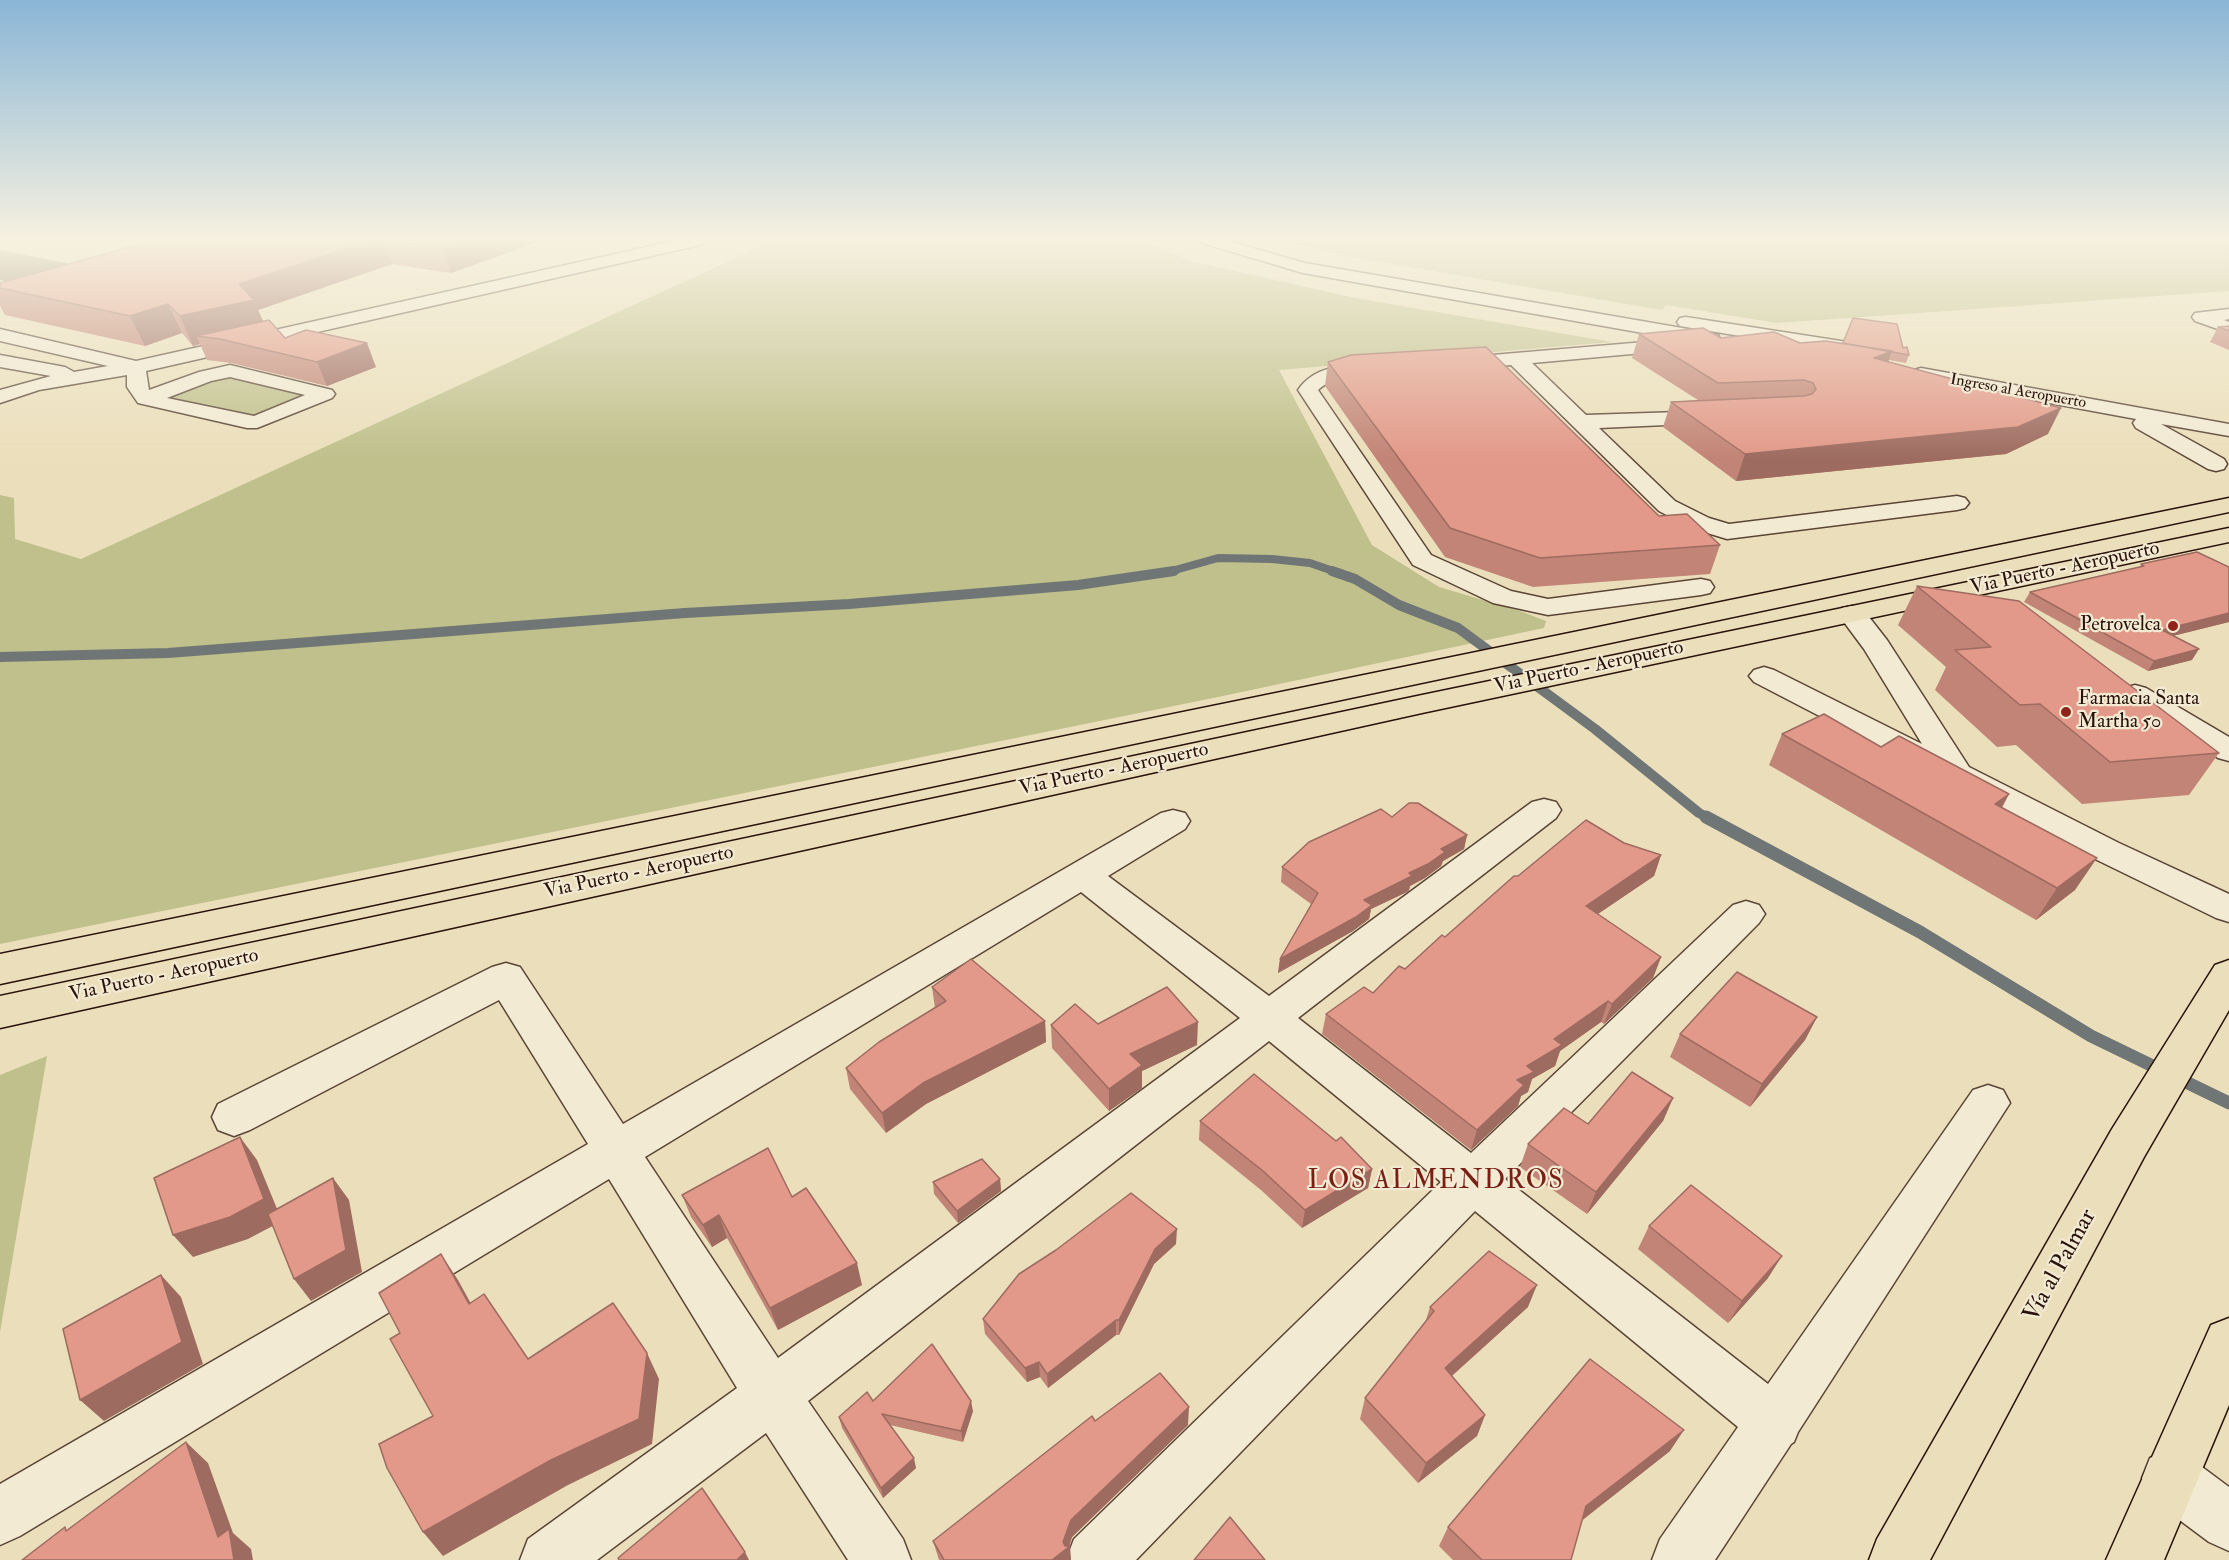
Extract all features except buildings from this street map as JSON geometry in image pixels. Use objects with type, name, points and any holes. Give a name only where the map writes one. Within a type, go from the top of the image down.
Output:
[{"type":"main road","name":"Via Puerto - Aeropuerto","points":[[0,969],[2229,505]]},
{"type":"main road","name":"Via Puerto - Aeropuerto","points":[[0,1012],[1422,704],[2229,535]]},
{"type":"main road","name":"Vía al Palmar","points":[[1898,1560],[2128,1143],[2229,975]]},
{"type":"main road","points":[[2135,1560],[2229,1343]]},
{"type":"street","points":[[0,397],[35,385],[136,367],[377,313]]},
{"type":"street","points":[[1587,313],[1715,333],[1875,352]]},
{"type":"street","points":[[1606,313],[1859,364]]},
{"type":"street","points":[[2229,314],[2201,317],[2229,328]]},
{"type":"street","points":[[1438,366],[1700,344],[1715,333]]},
{"type":"street","points":[[0,335],[136,367]]},
{"type":"street","points":[[1518,361],[1667,506],[1700,524],[1727,532],[1957,503]]},
{"type":"street","points":[[5,364],[87,377]]},
{"type":"street","name":"Ingreso al Aeropuerto","points":[[2170,401],[1907,365],[2124,411],[2229,430]]},
{"type":"street","points":[[136,367],[137,387],[145,399],[247,422],[257,422],[325,394],[230,371],[206,376],[145,399]]},
{"type":"street","points":[[1392,368],[1346,371],[1329,375],[1313,381],[1308,390],[1422,560],[1503,597],[1548,606],[1701,587]]},
{"type":"street","points":[[0,388],[52,371]]},
{"type":"street","points":[[0,407],[87,377]]},
{"type":"street","points":[[2124,411],[2216,464]]},
{"type":"street","points":[[1581,422],[1736,416]]},
{"type":"street","points":[[1949,594],[1991,612]]},
{"type":"street","points":[[1852,614],[1877,646],[1956,773]]},
{"type":"street","points":[[1764,676],[2107,851],[2229,909]]},
{"type":"street","points":[[2119,684],[2229,751]]},
{"type":"street","points":[[549,1560],[772,1395],[1544,810]]},
{"type":"street","points":[[0,1516],[1173,821]]},
{"type":"street","points":[[1083,875],[1269,1018],[1774,1423]]},
{"type":"street","points":[[1095,1560],[1472,1182],[1746,914]]},
{"type":"street","points":[[234,1117],[506,978],[772,1395],[882,1560]]},
{"type":"street","points":[[1681,1560],[1988,1103]]},
{"type":"street","points":[[2170,1478],[2229,1522]]},
{"type":"green space","points":[[617,313],[1441,313],[1612,342],[1279,370],[1372,545],[1439,587],[1546,621],[1544,628],[1218,697],[0,944],[0,495],[14,498],[15,539],[81,559]]},
{"type":"green space","points":[[1714,313],[1921,313],[1777,323]]},
{"type":"green space","points":[[221,374],[318,395],[263,418],[164,396]]},
{"type":"green space","points":[[47,1056],[0,1332],[0,1075]]},
{"type":"waterway","points":[[1169,572],[1218,558],[1272,559],[1310,563],[1336,572]]},
{"type":"waterway","points":[[1169,572],[1174,571]]},
{"type":"waterway","points":[[1332,571],[1355,579],[1399,605],[1458,628],[1595,729],[1708,818]]},
{"type":"waterway","points":[[0,657],[168,653],[685,613],[849,604],[1078,585],[1169,572]]},
{"type":"waterway","points":[[1706,817],[1920,932],[2091,1036],[2229,1103]]},
{"type":"place","name":"Petrovelca","points":[[2173,626]]},
{"type":"place","name":"Farmacia Santa Martha 50","points":[[2066,712]]},
{"type":"district","name":"LOS ALMENDROS","points":[[1436,1182]]}]
